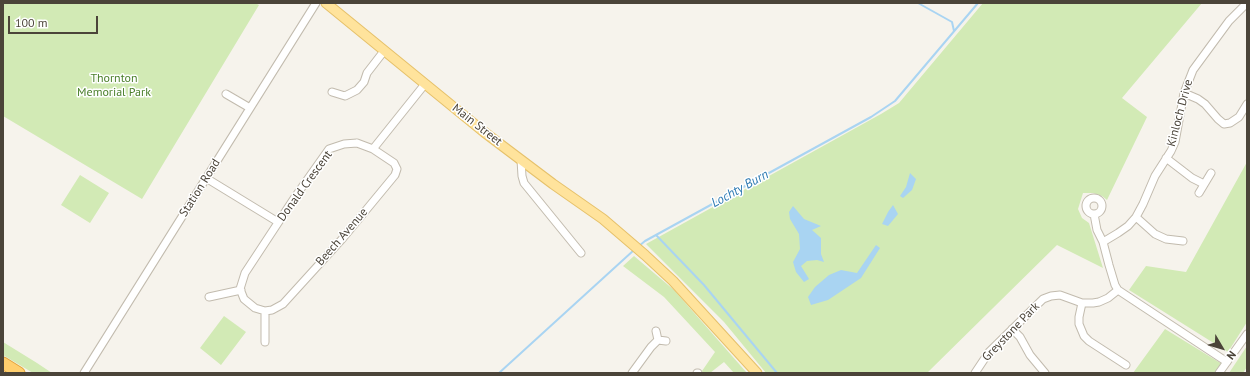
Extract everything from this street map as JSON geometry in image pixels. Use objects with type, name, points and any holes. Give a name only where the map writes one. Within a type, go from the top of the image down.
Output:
[{"type":"highway","points":[[3,363],[20,373]]},
{"type":"main road","name":"Main Street","points":[[326,3],[521,160],[603,219],[645,255],[673,281],[756,373]]},
{"type":"street","name":"Station Road","points":[[84,373],[316,3]]},
{"type":"street","name":"Kinloch Drive","points":[[1103,242],[1128,226],[1136,216],[1155,176],[1171,151],[1177,132],[1184,93],[1193,70],[1198,61],[1229,21],[1246,3]]},
{"type":"street","points":[[332,92],[346,96],[357,90],[364,82],[367,73],[384,51]]},
{"type":"street","points":[[373,149],[425,84]]},
{"type":"street","points":[[1184,93],[1202,102],[1224,124],[1230,123],[1239,117],[1247,104]]},
{"type":"street","points":[[226,94],[250,108]]},
{"type":"street","name":"Donald Crescent","points":[[241,290],[245,273],[278,222],[329,149],[344,144],[357,143],[373,149]]},
{"type":"street","name":"Beech Avenue","points":[[265,311],[272,310],[283,304],[343,237],[395,175],[397,169],[394,164],[373,149]]},
{"type":"street","points":[[1166,158],[1192,178],[1204,184]]},
{"type":"street","points":[[521,160],[524,183],[581,253]]},
{"type":"street","points":[[1199,193],[1211,173]]},
{"type":"street","points":[[206,178],[278,222]]},
{"type":"street","points":[[1094,214],[1097,230],[1103,242],[1118,290],[1227,362]]},
{"type":"street","points":[[1136,216],[1155,234],[1166,239],[1183,242]]},
{"type":"street","points":[[209,297],[241,290],[244,299],[255,308],[265,311],[265,342]]},
{"type":"street","name":"Greystone Park","points":[[975,373],[988,352],[1044,299],[1052,296],[1064,296],[1082,303],[1099,302],[1108,298],[1118,290]]},
{"type":"street","points":[[1082,303],[1079,324],[1084,336],[1089,341],[1126,365]]},
{"type":"street","points":[[1012,329],[1020,337],[1030,355],[1045,373]]},
{"type":"street","points":[[656,332],[658,340]]},
{"type":"street","points":[[1219,373],[1247,334]]},
{"type":"street","points":[[658,340],[666,341]]},
{"type":"street","points":[[632,373],[658,340]]},
{"type":"green space","name":"Thornton Memorial Park","points":[[3,3],[255,3],[259,5],[142,199],[3,116]]},
{"type":"green space","points":[[983,3],[1202,3],[1122,98],[1147,117],[1107,200],[1102,196],[1093,193],[1083,193],[1078,209],[1082,218],[1089,223],[1103,268],[1057,245],[927,373],[766,373],[724,322],[646,244],[899,103]]},
{"type":"green space","points":[[1247,162],[1247,322],[1228,352],[1129,290],[1146,266],[1186,272]]},
{"type":"green space","points":[[80,175],[109,193],[90,223],[61,205]]},
{"type":"green space","points":[[634,256],[674,290],[747,373],[734,373],[724,362],[710,373],[703,373],[702,371],[715,352],[664,297],[623,266]]},
{"type":"green space","points":[[224,316],[246,332],[221,365],[200,348]]},
{"type":"green space","points":[[1165,329],[1222,364],[1215,373],[1133,373]]},
{"type":"green space","points":[[3,342],[52,373],[33,373],[3,355]]},
{"type":"green space","points":[[1247,346],[1247,367],[1243,373],[1229,373]]},
{"type":"water","points":[[910,173],[916,179],[912,190],[903,198],[900,196],[906,187]]},
{"type":"water","points":[[893,205],[898,214],[888,226],[882,224],[888,212]]},
{"type":"water","points":[[793,206],[804,219],[821,226],[812,230],[821,238],[821,254],[824,262],[817,260],[807,261],[801,266],[809,279],[804,282],[796,272],[793,262],[800,249],[799,234],[790,219],[789,212]]},
{"type":"water","points":[[876,245],[880,248],[861,278],[828,300],[811,305],[808,297],[815,287],[829,275],[841,270],[857,273]]},
{"type":"waterway","points":[[918,3],[952,22],[954,31]]},
{"type":"waterway","name":"Lochty Burn","points":[[639,246],[645,241],[871,117],[895,101],[978,3]]},
{"type":"waterway","points":[[656,235],[704,285],[777,373]]},
{"type":"waterway","name":"Lochty Burn","points":[[499,373],[634,250]]}]
